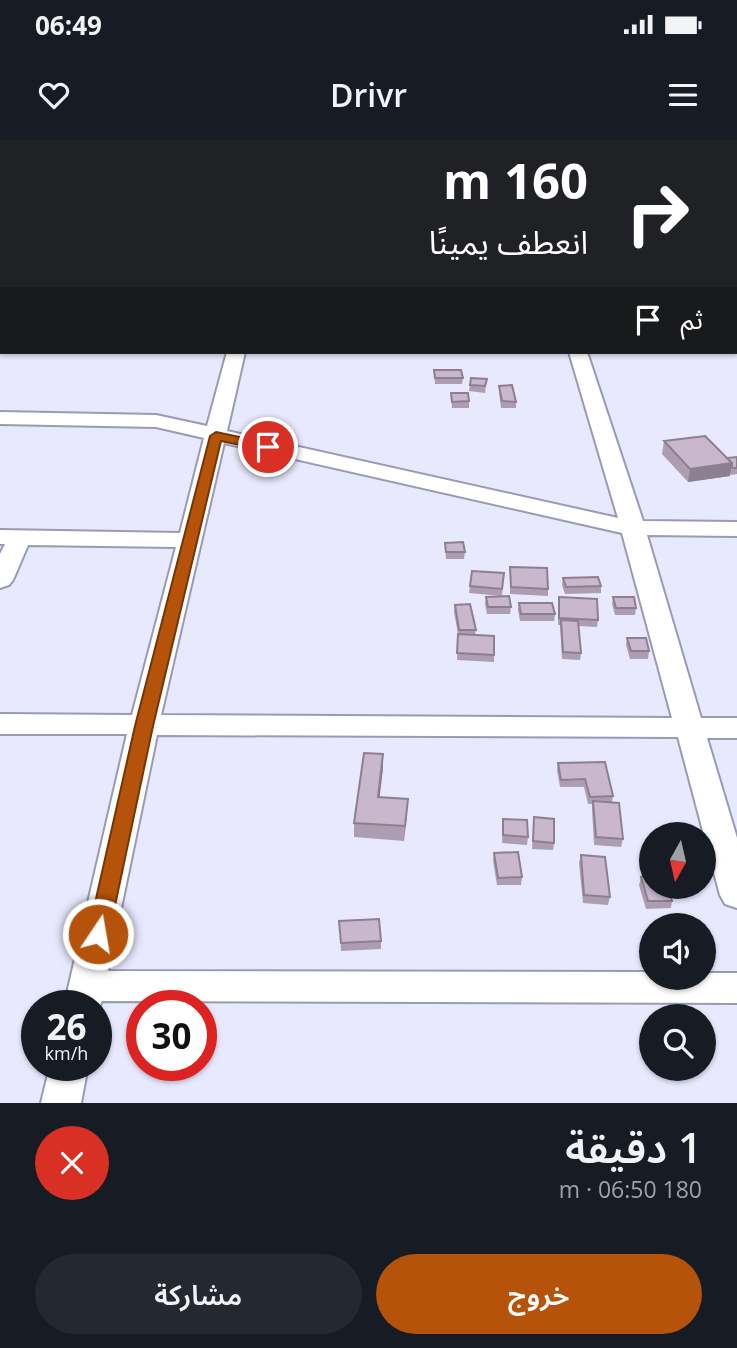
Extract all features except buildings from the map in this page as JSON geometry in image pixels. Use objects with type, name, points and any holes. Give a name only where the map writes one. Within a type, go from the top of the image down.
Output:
[{"type":"street","points":[[86,990],[144,726],[236,354]]},
{"type":"street","points":[[579,354],[632,528],[737,895]]},
{"type":"street","points":[[0,418],[156,421],[632,528],[737,529]]},
{"type":"street","points":[[0,580],[10,537],[190,540]]},
{"type":"street","points":[[0,724],[737,728]]},
{"type":"street","points":[[112,996],[737,988]]},
{"type":"street","points":[[61,1103],[66,1081]]},
{"type":"route","points":[[98,934],[144,726],[216,436],[268,447]]}]
